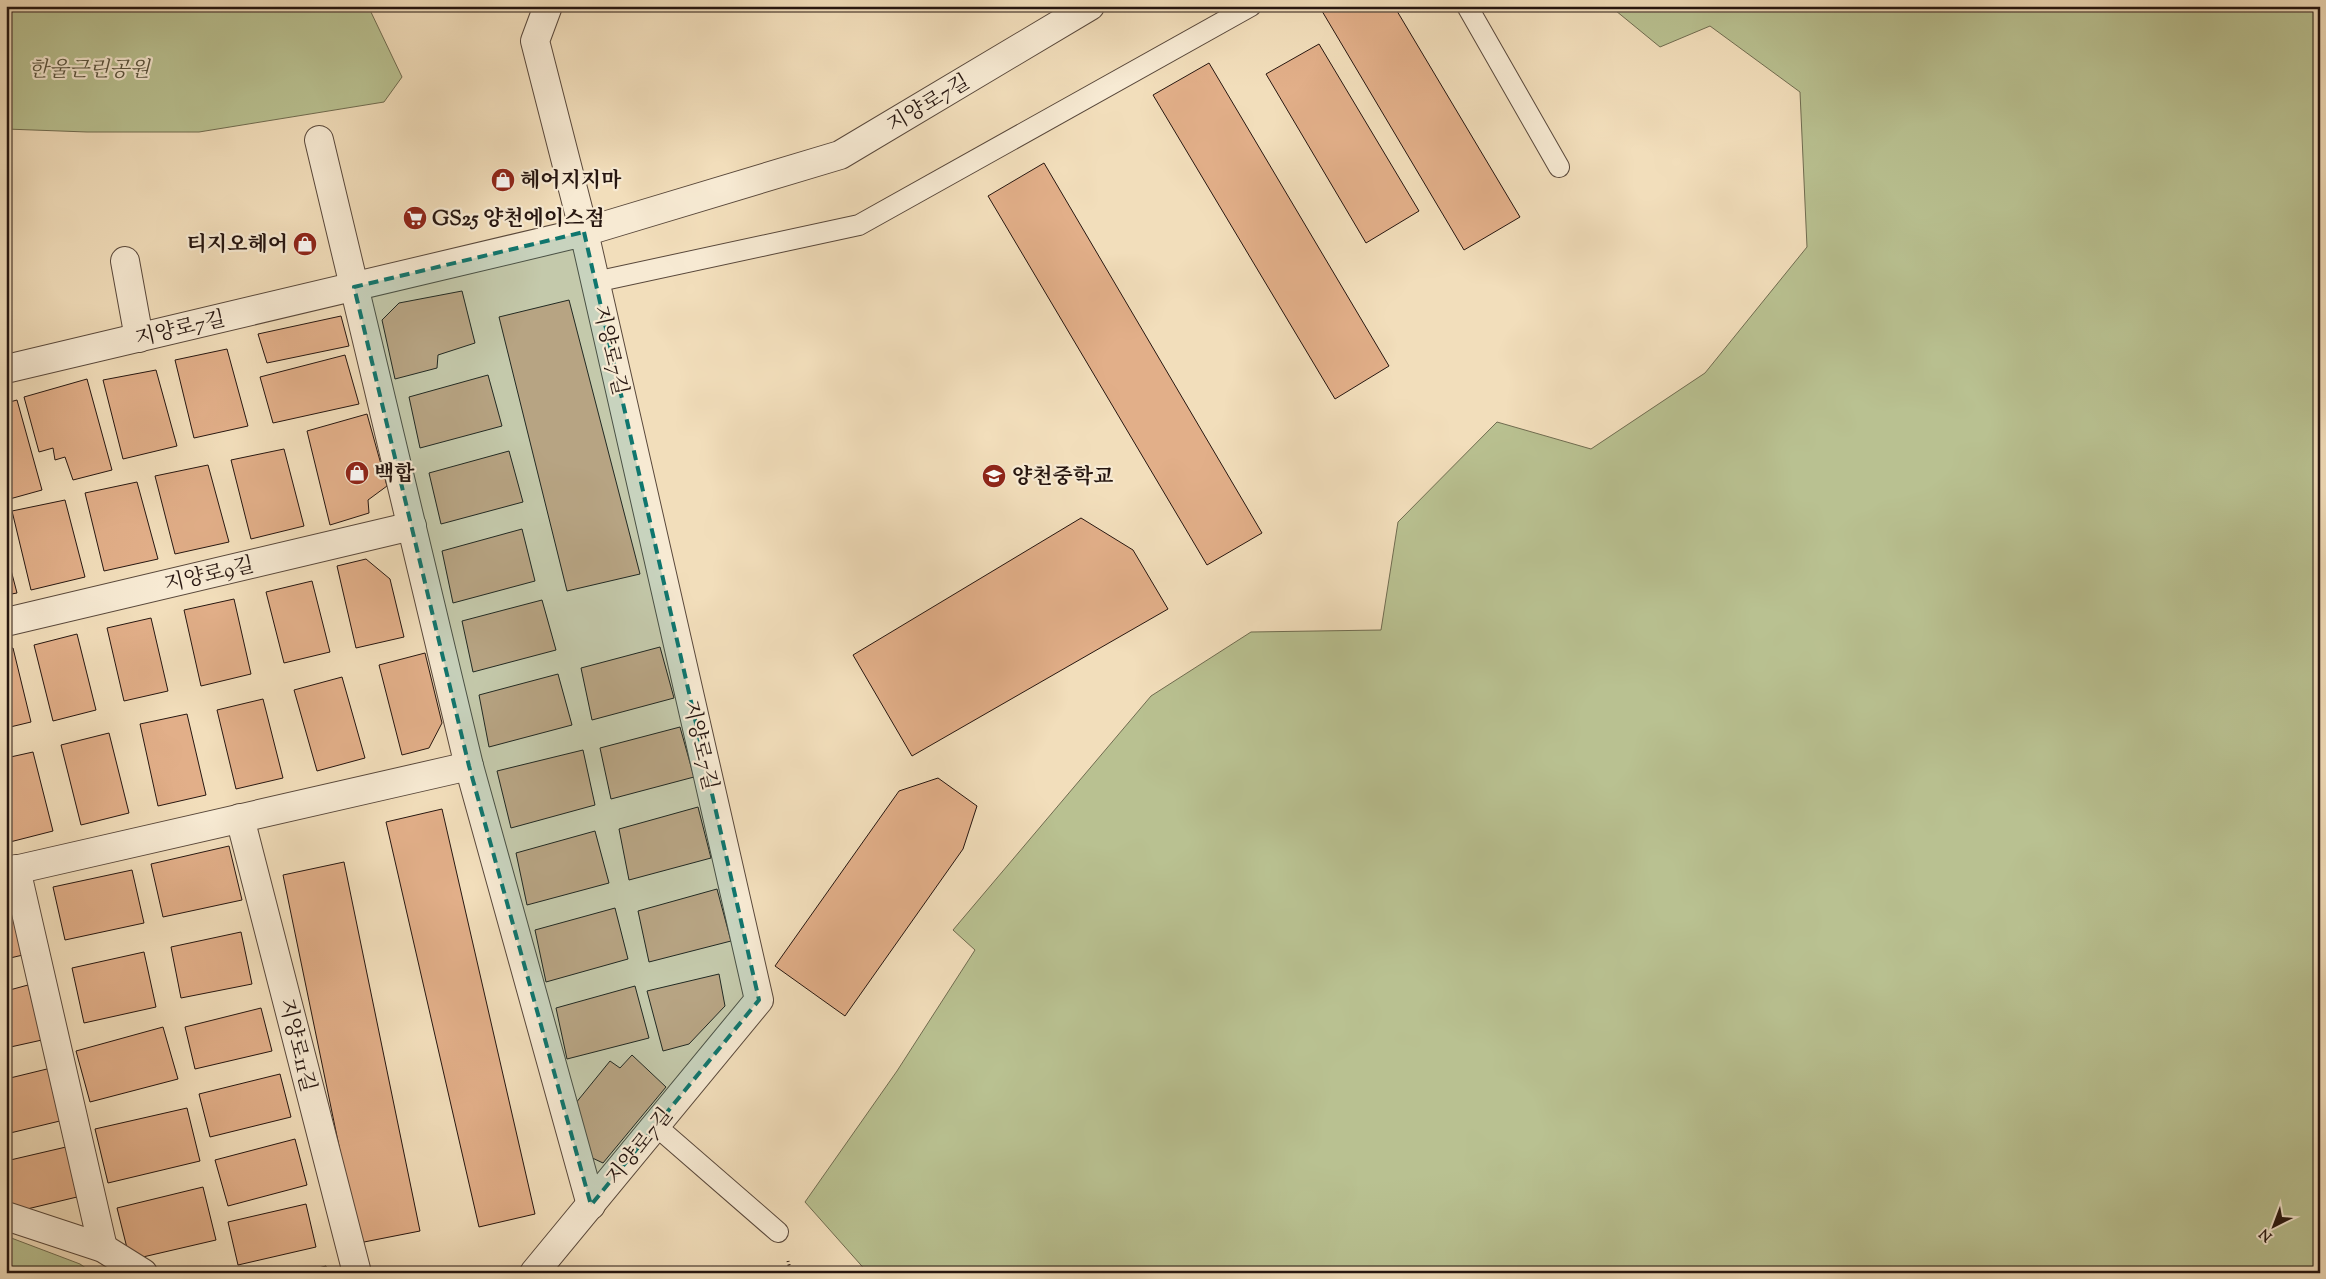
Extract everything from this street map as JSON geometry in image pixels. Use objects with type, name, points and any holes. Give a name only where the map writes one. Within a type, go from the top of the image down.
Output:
[{"type":"street","name":"지양로7길","points":[[534,1273],[758,1000],[584,232],[535,41],[548,6]]},
{"type":"street","name":"지양로7길","points":[[6,369],[584,232],[840,156],[1090,6]]},
{"type":"street","name":"지양로7길","points":[[318,140],[469,766],[590,1205]]},
{"type":"street","points":[[126,261],[139,338]]},
{"type":"street","name":"지양로9길","points":[[6,622],[412,526]]},
{"type":"street","points":[[103,1248],[11,870],[469,766]]},
{"type":"street","name":"지양로11길","points":[[240,818],[357,1273]]},
{"type":"street","points":[[6,1216],[103,1248],[143,1273]]},
{"type":"lane","points":[[595,282],[859,225],[1250,6]]},
{"type":"lane","points":[[1467,6],[1559,167]]},
{"type":"lane","points":[[656,1126],[778,1232]]},
{"type":"highlighted area","points":[[584,232],[759,1000],[591,1205],[469,766],[354,287]]},
{"type":"green space","name":"한울근린공원","points":[[6,6],[378,6],[369,8],[402,77],[384,102],[199,132],[87,132],[6,129]]},
{"type":"green space","points":[[1610,6],[2320,6],[2320,1273],[868,1273],[805,1202],[897,1071],[975,950],[953,930],[1151,696],[1251,632],[1381,630],[1398,522],[1497,422],[1591,449],[1705,373],[1807,247],[1800,92],[1710,26],[1660,47]]},
{"type":"green space","points":[[6,1236],[80,1264],[93,1273],[6,1273]]},
{"type":"building","points":[[1319,6],[1394,6],[1520,217],[1464,250]]},
{"type":"building","points":[[1319,44],[1419,211],[1366,243],[1266,74]]},
{"type":"building","points":[[1209,63],[1389,366],[1335,399],[1153,95]]},
{"type":"building","points":[[1044,163],[1262,533],[1207,565],[988,196]]},
{"type":"building","points":[[462,291],[475,343],[438,355],[437,368],[395,379],[382,320],[399,303]]},
{"type":"building","points":[[569,300],[640,574],[567,591],[499,317]]},
{"type":"building","points":[[341,316],[349,346],[267,363],[258,334]]},
{"type":"building","points":[[227,349],[248,426],[194,438],[175,360]]},
{"type":"building","points":[[345,355],[359,404],[273,423],[260,377]]},
{"type":"building","points":[[156,370],[177,446],[123,459],[103,380]]},
{"type":"building","points":[[488,375],[502,426],[420,448],[409,397]]},
{"type":"building","points":[[87,379],[112,470],[73,480],[65,457],[55,460],[53,448],[39,452],[24,397]]},
{"type":"building","points":[[17,400],[42,490],[6,500],[6,403]]},
{"type":"building","points":[[367,414],[387,486],[368,500],[369,513],[330,525],[307,431]]},
{"type":"building","points":[[284,449],[304,526],[251,539],[231,460]]},
{"type":"building","points":[[509,451],[523,502],[441,524],[429,473]]},
{"type":"building","points":[[208,465],[229,542],[175,554],[155,476]]},
{"type":"building","points":[[137,482],[158,559],[104,571],[85,493]]},
{"type":"building","points":[[65,500],[85,577],[31,590],[12,511]]},
{"type":"building","points":[[1081,518],[1133,550],[1168,609],[912,756],[853,655]]},
{"type":"building","points":[[522,529],[535,581],[453,603],[442,551]]},
{"type":"building","points":[[6,551],[17,593],[6,595]]},
{"type":"building","points":[[366,559],[390,579],[404,637],[356,648],[337,566]]},
{"type":"building","points":[[312,581],[330,652],[284,663],[266,592]]},
{"type":"building","points":[[234,599],[251,674],[201,686],[184,610]]},
{"type":"building","points":[[542,600],[556,650],[473,672],[462,621]]},
{"type":"building","points":[[151,618],[168,691],[124,701],[107,628]]},
{"type":"building","points":[[77,634],[96,710],[53,721],[34,645]]},
{"type":"building","points":[[660,647],[674,698],[592,720],[581,668]]},
{"type":"building","points":[[13,648],[31,722],[6,728],[6,649]]},
{"type":"building","points":[[425,653],[442,723],[429,748],[402,755],[379,665]]},
{"type":"building","points":[[558,674],[572,725],[489,747],[479,695]]},
{"type":"building","points":[[342,677],[365,758],[317,771],[294,690]]},
{"type":"building","points":[[263,699],[283,778],[236,789],[217,710]]},
{"type":"building","points":[[187,714],[206,795],[158,806],[140,724]]},
{"type":"building","points":[[680,727],[694,777],[611,799],[600,748]]},
{"type":"building","points":[[109,733],[129,813],[81,825],[61,745]]},
{"type":"building","points":[[583,750],[595,805],[511,828],[497,771]]},
{"type":"building","points":[[33,752],[53,831],[6,843],[6,758]]},
{"type":"building","points":[[938,778],[977,806],[963,849],[845,1016],[775,966],[899,791]]},
{"type":"building","points":[[698,807],[711,858],[629,880],[619,829]]},
{"type":"building","points":[[442,809],[535,1214],[479,1227],[386,822]]},
{"type":"building","points":[[595,831],[609,883],[527,905],[516,853]]},
{"type":"building","points":[[229,846],[242,900],[163,917],[151,864]]},
{"type":"building","points":[[344,862],[420,1231],[359,1243],[283,875]]},
{"type":"building","points":[[132,870],[144,923],[65,940],[53,887]]},
{"type":"building","points":[[717,889],[731,941],[649,962],[638,911]]},
{"type":"building","points":[[15,901],[27,954],[6,959],[6,903]]},
{"type":"building","points":[[615,908],[628,959],[546,982],[535,930]]},
{"type":"building","points":[[241,932],[252,984],[181,998],[171,947]]},
{"type":"building","points":[[144,952],[156,1007],[84,1023],[72,968]]},
{"type":"building","points":[[719,974],[725,1006],[689,1044],[663,1051],[647,991]]},
{"type":"building","points":[[28,985],[42,1040],[6,1048],[6,991]]},
{"type":"building","points":[[635,986],[649,1038],[567,1059],[556,1008]]},
{"type":"building","points":[[261,1008],[272,1051],[195,1069],[185,1027]]},
{"type":"building","points":[[163,1027],[178,1079],[90,1102],[76,1051]]},
{"type":"building","points":[[632,1055],[666,1087],[603,1163],[586,1155],[575,1104],[610,1061],[620,1068]]},
{"type":"building","points":[[51,1068],[64,1120],[6,1134],[6,1079]]},
{"type":"building","points":[[280,1074],[291,1117],[210,1137],[199,1094]]},
{"type":"building","points":[[187,1108],[200,1161],[108,1183],[95,1129]]},
{"type":"building","points":[[295,1139],[307,1185],[228,1206],[215,1160]]},
{"type":"building","points":[[66,1147],[77,1197],[23,1210],[6,1203],[6,1161]]},
{"type":"building","points":[[203,1187],[216,1240],[130,1260],[117,1208]]},
{"type":"building","points":[[306,1204],[316,1247],[238,1265],[228,1222]]},
{"type":"building","points":[[326,1266],[328,1273],[300,1273]]},
{"type":"place","name":"헤어지지마","points":[[503,180]]},
{"type":"place","name":"GS25 양천에이스점","points":[[415,218]]},
{"type":"place","name":"티지오헤어","points":[[305,244]]},
{"type":"place","name":"백합","points":[[357,473]]},
{"type":"place","name":"양천중학교","points":[[994,476]]}]
